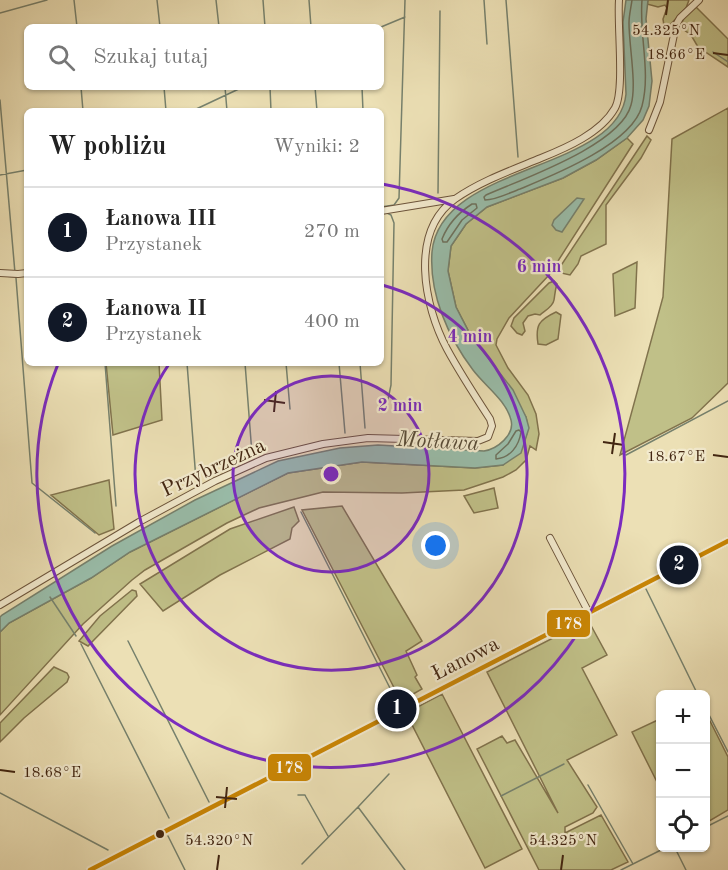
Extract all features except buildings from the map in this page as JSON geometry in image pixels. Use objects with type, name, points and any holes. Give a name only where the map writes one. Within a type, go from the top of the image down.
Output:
[{"type":"street","name":"Przybrzeżna","points":[[0,605],[139,522],[215,481],[272,456],[324,444],[368,438],[478,441],[488,437],[492,426],[490,419],[446,348],[432,310],[424,253],[427,239],[437,219],[454,199],[481,183],[556,152],[597,127],[610,116],[620,93],[619,0]]},
{"type":"street","points":[[649,130],[662,93],[676,25],[699,0]]},
{"type":"street","name":"Przybrzeżna","points":[[384,211],[454,199]]},
{"type":"street","points":[[0,273],[24,273]]},
{"type":"street","points":[[550,538],[589,613]]},
{"type":"street","name":"Łanowa","points":[[90,870],[728,541]]},
{"type":"green space","points":[[648,0],[689,0],[686,8],[668,27],[664,26],[663,19],[667,8],[665,5],[658,7],[647,4]]},
{"type":"green space","points":[[695,6],[728,39],[728,67],[698,47],[691,35],[680,27],[684,18]]},
{"type":"green space","points":[[728,108],[728,383],[692,418],[620,455],[663,297],[672,139]]},
{"type":"green space","points":[[647,136],[651,140],[641,158],[606,205],[606,244],[581,256],[570,275],[561,273],[560,267]]},
{"type":"green space","points":[[627,138],[633,144],[549,275],[509,318],[497,339],[496,345],[508,368],[528,395],[536,414],[539,434],[536,450],[530,446],[526,460],[516,470],[503,477],[464,490],[402,493],[323,492],[259,508],[227,523],[145,570],[132,580],[83,624],[0,715],[0,632],[9,623],[91,578],[130,552],[288,473],[362,462],[475,468],[503,465],[525,438],[526,417],[471,336],[456,307],[448,271],[451,246],[466,224],[487,207],[563,178],[596,160]]},
{"type":"green space","points":[[637,262],[635,308],[615,316],[613,274]]},
{"type":"green space","points":[[554,281],[557,284],[552,305],[540,315],[528,316],[523,323],[525,331],[522,335],[517,333],[511,326],[514,318],[549,283]]},
{"type":"green space","points":[[556,312],[561,315],[558,339],[546,345],[538,344],[537,332],[540,324]]},
{"type":"green space","points":[[106,366],[159,366],[162,420],[113,435]]},
{"type":"green space","points":[[109,480],[114,529],[99,535],[51,495]]},
{"type":"green space","points":[[494,488],[498,508],[474,513],[464,496]]},
{"type":"green space","points":[[342,506],[422,641],[406,651],[422,689],[401,701],[302,510]]},
{"type":"green space","points":[[294,507],[299,521],[292,528],[290,539],[220,575],[163,611],[140,584],[230,529]]},
{"type":"green space","points":[[132,590],[136,591],[137,596],[88,646],[79,641],[100,616]]},
{"type":"green space","points":[[588,620],[607,655],[582,668],[617,735],[567,760],[597,807],[593,813],[565,827],[565,833],[601,815],[628,862],[611,870],[539,870],[477,749],[502,736],[507,743],[515,740],[558,813],[487,672]]},
{"type":"green space","points":[[54,667],[67,673],[69,677],[67,682],[24,718],[0,742],[0,723]]},
{"type":"green space","points":[[442,694],[522,849],[485,868],[406,713]]},
{"type":"green space","points":[[656,721],[656,780],[632,732]]},
{"type":"green space","points":[[710,721],[728,757],[728,810],[710,821]]},
{"type":"water","points":[[626,0],[648,0],[646,19],[652,81],[649,106],[643,120],[627,138],[596,160],[563,178],[487,207],[466,224],[451,246],[448,271],[456,307],[471,336],[513,390],[526,417],[529,428],[521,453],[503,465],[475,468],[362,462],[288,473],[130,552],[91,578],[9,623],[0,632],[2,615],[112,546],[195,500],[278,461],[340,448],[378,445],[484,451],[494,447],[508,436],[512,426],[505,406],[473,370],[448,329],[437,299],[432,252],[442,223],[465,201],[495,183],[564,155],[594,139],[616,120],[626,94],[623,22]]},
{"type":"water","points":[[577,198],[584,199],[562,232],[556,230],[552,225],[554,220]]},
{"type":"waterway","points":[[0,13],[47,0]]},
{"type":"waterway","points":[[74,0],[77,24]]},
{"type":"waterway","points":[[157,0],[160,24]]},
{"type":"waterway","points":[[216,0],[219,24]]},
{"type":"waterway","points":[[263,0],[265,24]]},
{"type":"waterway","points":[[309,0],[311,24]]},
{"type":"waterway","points":[[384,207],[394,205],[399,198],[405,0]]},
{"type":"waterway","points":[[484,0],[487,44]]},
{"type":"waterway","points":[[506,0],[518,157]]},
{"type":"waterway","points":[[438,193],[440,11]]},
{"type":"waterway","points":[[384,26],[405,17]]},
{"type":"waterway","points":[[713,52],[728,62]]},
{"type":"waterway","points":[[81,90],[83,108]]},
{"type":"waterway","points":[[164,90],[166,108]]},
{"type":"waterway","points":[[225,90],[227,108]]},
{"type":"waterway","points":[[198,108],[237,90]]},
{"type":"waterway","points":[[270,90],[271,108]]},
{"type":"waterway","points":[[315,90],[317,108]]},
{"type":"waterway","points":[[362,90],[363,108]]},
{"type":"waterway","points":[[0,100],[15,273]]},
{"type":"waterway","points":[[0,175],[24,171]]},
{"type":"waterway","points":[[387,213],[391,215],[394,223],[391,385],[387,404]]},
{"type":"waterway","points":[[4,276],[17,277]]},
{"type":"waterway","points":[[16,278],[32,483],[95,533]]},
{"type":"waterway","points":[[105,366],[116,506]]},
{"type":"waterway","points":[[187,366],[196,480]]},
{"type":"waterway","points":[[245,366],[252,454]]},
{"type":"waterway","points":[[286,366],[290,409]]},
{"type":"waterway","points":[[339,366],[345,433]]},
{"type":"waterway","points":[[360,366],[365,428]]},
{"type":"waterway","points":[[626,455],[728,401]]},
{"type":"waterway","points":[[301,512],[396,700]]},
{"type":"waterway","points":[[646,589],[696,690]]},
{"type":"waterway","points":[[50,597],[76,636]]},
{"type":"waterway","points":[[128,641],[209,802]]},
{"type":"waterway","points":[[81,644],[169,818]]},
{"type":"waterway","points":[[710,717],[728,752]]},
{"type":"waterway","points":[[501,796],[564,764]]},
{"type":"waterway","points":[[389,774],[358,807],[405,870]]},
{"type":"waterway","points":[[588,785],[633,864]]},
{"type":"waterway","points":[[0,793],[108,850]]},
{"type":"waterway","points":[[298,795],[305,795],[328,836]]},
{"type":"waterway","points":[[302,864],[358,807]]},
{"type":"waterway","points":[[710,825],[728,816]]},
{"type":"waterway","points":[[168,836],[185,870]]},
{"type":"waterway","points":[[621,870],[657,852]]},
{"type":"waterway","points":[[677,852],[686,870]]},
{"type":"transit line","name":"178","points":[[90,870],[728,541]]},
{"type":"place","name":"Łanowa II","points":[[679,565]]},
{"type":"place","name":"Łanowa III","points":[[397,709]]},
{"type":"water label","name":"Motława","points":[[438,440]]}]
